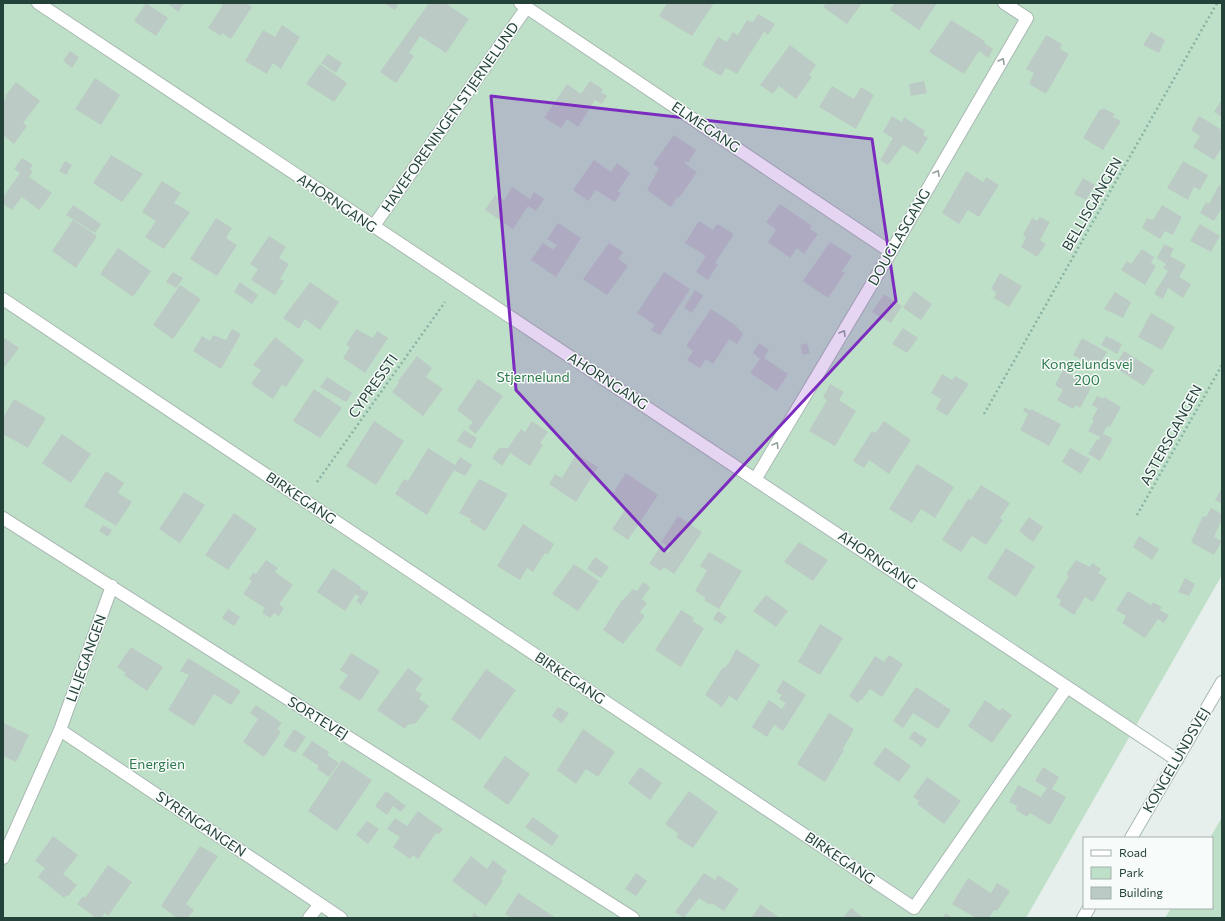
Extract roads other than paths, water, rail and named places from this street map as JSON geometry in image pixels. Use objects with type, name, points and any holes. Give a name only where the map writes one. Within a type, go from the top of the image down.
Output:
[{"type":"street","name":"AHORNGANG","points":[[38,3],[373,227],[756,478],[1177,760]]},
{"type":"street","name":"DOUGLASGANG","points":[[756,478],[891,252],[1027,18],[1004,3]]},
{"type":"street","name":"HAVEFORENINGEN STJERNELUND","points":[[373,227],[523,5]]},
{"type":"street","name":"ELMEGANG","points":[[523,5],[891,252]]},
{"type":"street","name":"BIRKEGANG","points":[[3,299],[914,908],[1067,687]]},
{"type":"street","name":"SORTEVEJ","points":[[3,518],[633,918]]},
{"type":"street","name":"LILJEGANGEN","points":[[3,858],[60,730],[112,586]]},
{"type":"street","name":"KONGELUNDSVEJ","points":[[1132,837],[1222,682]]},
{"type":"street","name":"SYRENGANGEN","points":[[60,730],[341,918]]},
{"type":"street","points":[[310,918],[320,904]]},
{"type":"street","points":[[1084,918],[1088,909]]},
{"type":"park label","name":"Kongelundsvej 200","points":[[1087,372]]},
{"type":"park label","name":"Stjernelund","points":[[533,377]]},
{"type":"park label","name":"Energien","points":[[157,764]]}]
